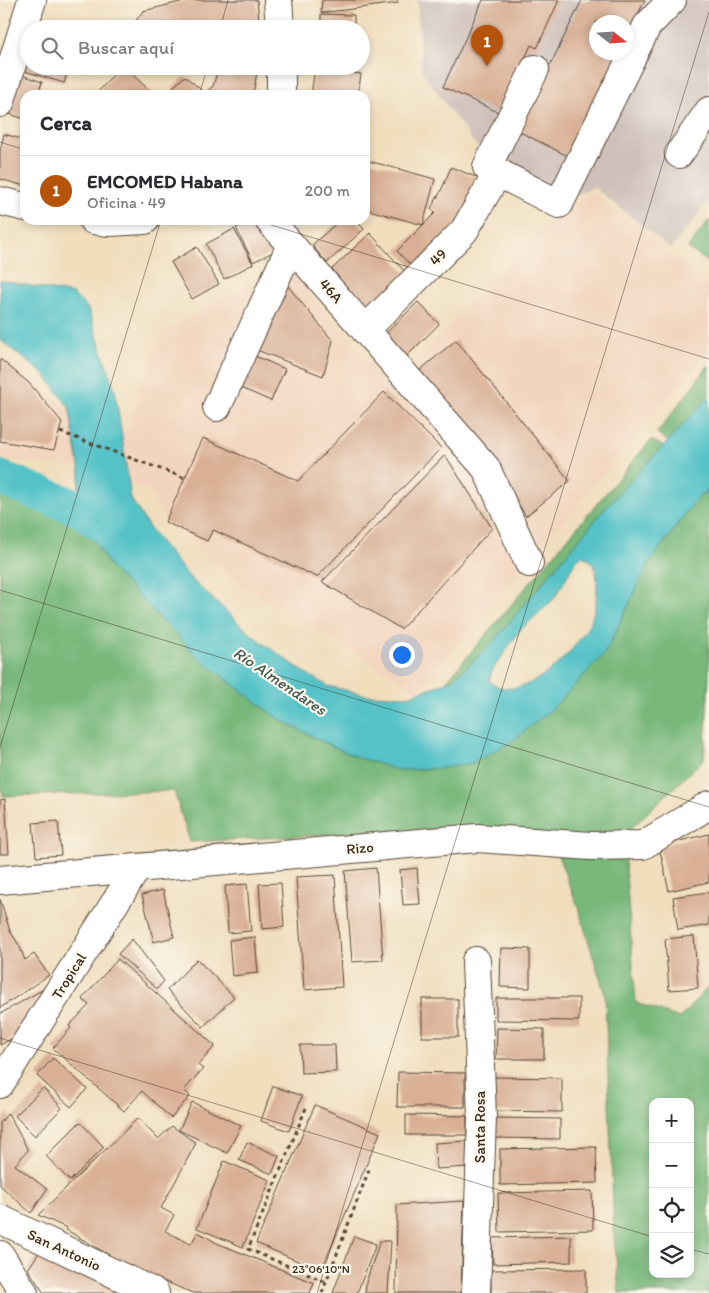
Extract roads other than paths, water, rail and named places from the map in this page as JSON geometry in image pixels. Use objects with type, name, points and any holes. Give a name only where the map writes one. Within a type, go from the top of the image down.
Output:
[{"type":"street","points":[[278,0],[279,20]]},
{"type":"street","points":[[535,69],[487,167],[497,174],[559,204],[648,26],[672,0]]},
{"type":"street","points":[[24,20],[29,1]]},
{"type":"street","points":[[0,103],[20,33]]},
{"type":"street","points":[[281,75],[281,90]]},
{"type":"street","points":[[679,154],[709,111]]},
{"type":"street","name":"49","points":[[365,330],[464,232],[497,174]]},
{"type":"street","points":[[0,201],[20,206]]},
{"type":"street","name":"46A","points":[[273,225],[486,468],[529,563]]},
{"type":"street","points":[[217,407],[291,245]]},
{"type":"street","name":"Rizo","points":[[0,880],[477,838],[591,846],[642,845],[709,806]]},
{"type":"street","name":"Tropical","points":[[0,1084],[137,868]]},
{"type":"street","name":"Santa Rosa","points":[[476,961],[482,1117],[476,1293]]},
{"type":"street","name":"San Antonio","points":[[0,1219],[155,1293]]},
{"type":"street","points":[[0,1255],[24,1293]]},
{"type":"water","name":"Río Almendares","points":[[0,280],[73,294],[88,309],[115,390],[131,499],[152,532],[191,579],[252,635],[304,672],[328,686],[366,695],[408,696],[452,680],[489,647],[607,506],[709,397],[709,489],[697,498],[649,563],[605,653],[552,709],[511,742],[472,763],[444,768],[398,770],[357,757],[321,741],[276,717],[201,660],[111,568],[85,526],[80,509],[80,472],[69,407],[45,375],[0,340]],"holes":[[[582,556],[594,565],[597,586],[593,614],[582,637],[546,674],[531,683],[516,688],[502,687],[489,681],[492,671],[520,630],[554,599],[577,559]]]},
{"type":"waterway","points":[[0,478],[80,509],[121,537]]},
{"type":"place","name":"EMCOMED Habana","points":[[487,66]]}]
